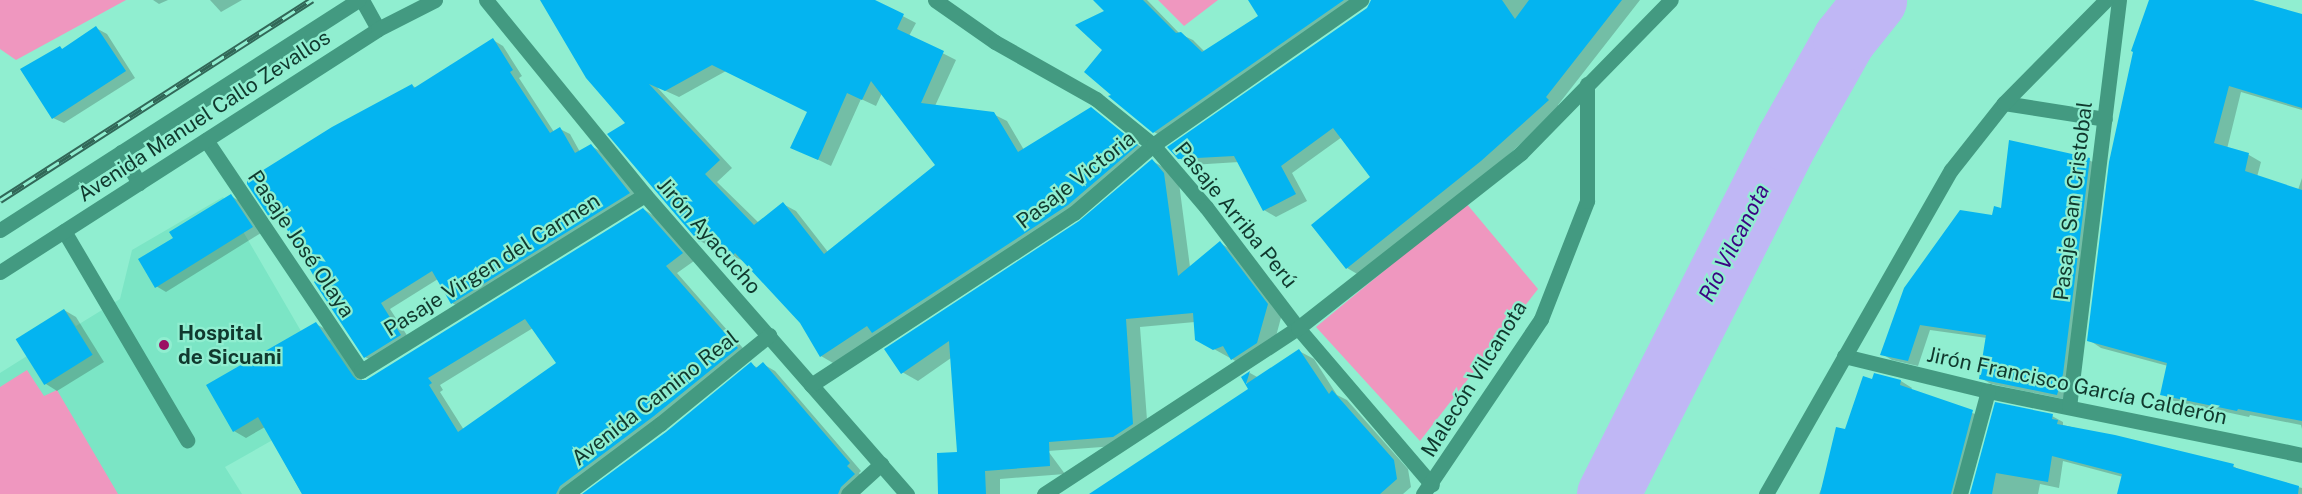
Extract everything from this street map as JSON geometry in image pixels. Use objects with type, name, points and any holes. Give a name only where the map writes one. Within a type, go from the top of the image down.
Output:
[{"type":"street","points":[[360,0],[378,29]]},
{"type":"street","name":"Avenida Manuel Callo Zevallos","points":[[0,230],[360,0]]},
{"type":"street","name":"Avenida Manuel Callo Zevallos","points":[[0,272],[378,29],[435,0]]},
{"type":"street","name":"Jirón Ayacucho","points":[[486,0],[645,195],[906,494]]},
{"type":"street","name":"Pasaje Arriba Perú","points":[[935,0],[996,42],[1096,99],[1153,146],[1206,207],[1298,328],[1428,489]]},
{"type":"street","name":"Pasaje Victoria","points":[[811,385],[1074,213],[1153,146],[1361,0]]},
{"type":"street","points":[[1044,494],[1298,328],[1521,153],[1671,0]]},
{"type":"street","points":[[1766,494],[1951,170],[2004,104],[2106,0]]},
{"type":"street","name":"Pasaje San Cristobal","points":[[2069,407],[2119,0]]},
{"type":"street","name":"Malecón Vilcanota","points":[[1428,489],[1541,319],[1587,201],[1587,84]]},
{"type":"street","points":[[2004,104],[2105,119]]},
{"type":"street","name":"Pasaje José Olaya","points":[[206,140],[361,371]]},
{"type":"street","points":[[121,152],[139,183]]},
{"type":"street","name":"Pasaje Virgen del Carmen","points":[[361,371],[645,195]]},
{"type":"street","points":[[64,231],[187,440]]},
{"type":"street","name":"Avenida Camino Real","points":[[566,494],[660,424],[768,335]]},
{"type":"street","name":"Jirón Francisco García Calderón","points":[[1844,356],[1988,390],[2302,455]]},
{"type":"street","points":[[1960,494],[1988,390]]},
{"type":"street","points":[[848,494],[881,464]]},
{"type":"shaded area","points":[[0,0],[126,0],[16,60],[0,49]]},
{"type":"shaded area","points":[[1158,0],[1218,0],[1184,26]]},
{"type":"shaded area","name":"Hospital de Sicuani","points":[[223,197],[312,350],[334,338],[363,389],[225,467],[242,494],[0,494],[0,373],[27,356],[16,339],[64,309],[76,326],[120,299],[132,250]]},
{"type":"shaded area","points":[[1466,203],[1538,289],[1420,441],[1316,327]]},
{"type":"shaded area","points":[[27,370],[44,396],[57,390],[118,494],[0,494],[0,387]]},
{"type":"building","points":[[540,0],[875,0],[904,14],[897,29],[944,51],[921,103],[994,112],[1018,152],[1091,107],[1138,145],[1068,205],[872,333],[867,326],[820,357],[800,323],[735,253],[731,258],[709,235],[699,242],[607,134],[625,123],[586,78]],"holes":[[[712,65],[807,112],[790,148],[818,160],[847,93],[862,100],[871,81],[935,165],[824,254],[783,202],[754,225],[705,174],[720,160],[649,84],[665,91]]]},
{"type":"building","points":[[1093,0],[1143,0],[1176,33],[1181,32],[1202,52],[1258,16],[1248,0],[1344,0],[1153,133],[1108,96],[1111,95],[1084,72],[1102,50],[1075,25],[1104,11]]},
{"type":"building","points":[[1371,0],[1502,0],[1515,19],[1529,0],[1622,0],[1546,97],[1549,100],[1481,161],[1346,269],[1311,225],[1370,177],[1333,128],[1281,166],[1296,194],[1263,211],[1234,156],[1178,159],[1167,147],[1367,8]]},
{"type":"building","points":[[2149,0],[2253,0],[2302,14],[2302,108],[2229,86],[2214,143],[2249,153],[2245,171],[2302,190],[2302,421],[2238,409],[2237,411],[2160,395],[2167,363],[2087,341],[2109,162],[2133,52],[2131,51]]},
{"type":"building","points":[[96,26],[126,71],[52,119],[20,69],[60,46],[62,49]]},
{"type":"building","points":[[493,38],[513,70],[510,72],[550,133],[560,127],[575,153],[591,144],[630,193],[451,304],[432,271],[381,303],[401,335],[364,358],[314,282],[316,280],[277,212],[269,217],[247,184],[247,180],[332,127],[412,84],[414,88]]},
{"type":"building","points":[[2009,140],[2090,158],[2063,374],[2057,395],[1979,379],[1986,335],[1920,325],[1908,361],[1880,355],[1904,288],[1960,210],[1992,215],[1994,206],[2001,208]]},
{"type":"building","points":[[1152,159],[1164,173],[1178,276],[1220,241],[1268,304],[1257,343],[1231,360],[1223,346],[1213,350],[1195,340],[1193,313],[1126,319],[1133,424],[1113,437],[1049,442],[1050,466],[985,471],[986,494],[938,494],[937,453],[957,452],[949,341],[901,374],[884,349],[1079,221]]},
{"type":"building","points":[[231,194],[253,227],[155,288],[138,259],[173,238],[169,232]]},
{"type":"building","points":[[643,208],[683,253],[666,266],[738,348],[654,416],[560,486],[556,494],[302,494],[258,417],[233,432],[206,385],[316,322],[353,376],[357,380],[366,380]],"holes":[[[525,319],[556,363],[458,432],[429,385],[432,383],[428,378]]]},
{"type":"building","points":[[64,309],[93,355],[44,385],[16,339]]},
{"type":"building","points":[[1299,349],[1329,394],[1332,390],[1394,460],[1397,479],[1380,494],[1089,494],[1248,389],[1241,377],[1250,371],[1246,384]]},
{"type":"building","points":[[751,362],[756,368],[763,362],[850,463],[847,466],[855,474],[841,487],[838,494],[582,494],[666,432]]},
{"type":"building","points":[[1874,373],[1901,380],[1900,385],[1973,410],[1951,494],[1820,494],[1836,427],[1845,429],[1863,376],[1872,379]]},
{"type":"building","points":[[1995,402],[2053,414],[2052,419],[2058,420],[2057,424],[2115,435],[2234,464],[2233,467],[2299,486],[2298,494],[2117,494],[2122,474],[2052,456],[2048,482],[1996,473],[1992,494],[1970,494]]},
{"type":"waterway","name":"Río Vilcanota","points":[[1608,494],[1787,140],[1844,39],[1875,0]]},
{"type":"railway","points":[[0,200],[312,0]]},
{"type":"place","name":"Hospital de Sicuani","points":[[164,345]]}]
